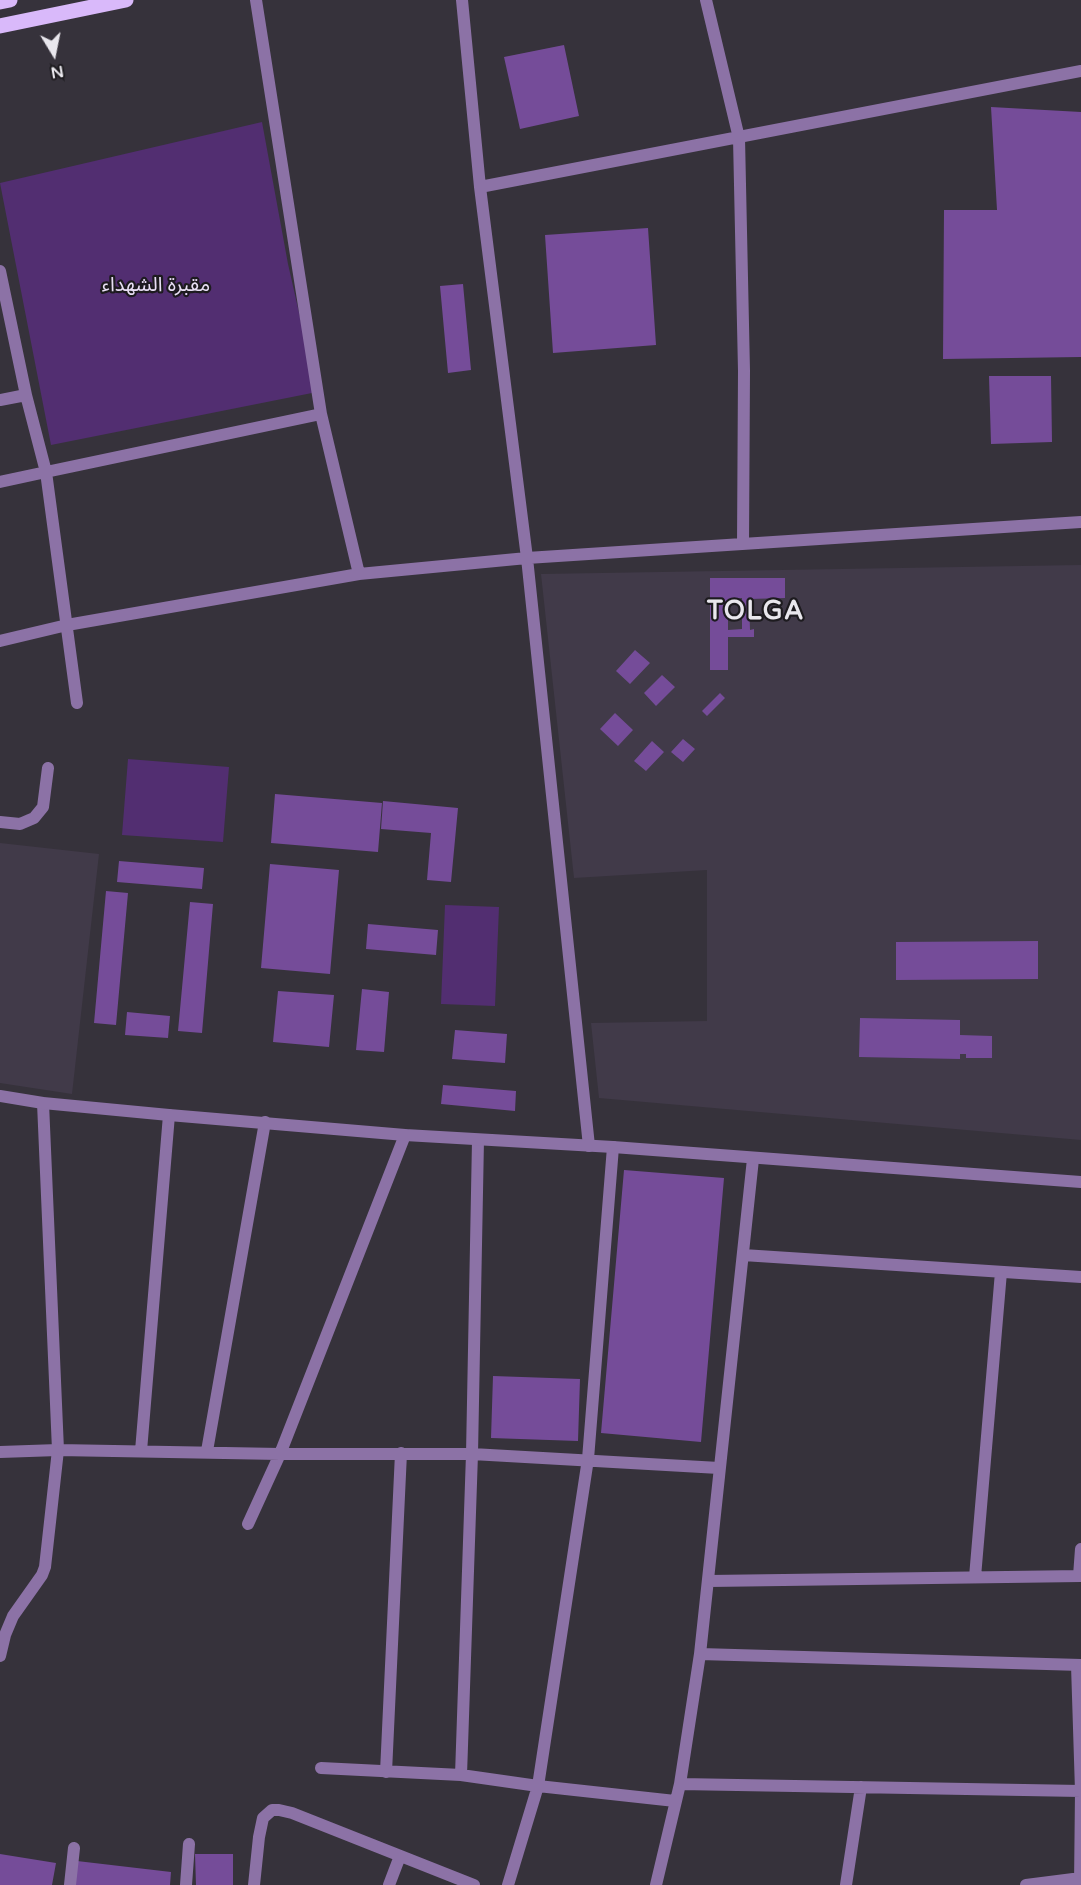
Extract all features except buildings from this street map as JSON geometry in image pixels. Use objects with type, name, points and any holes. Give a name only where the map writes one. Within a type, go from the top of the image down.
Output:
[{"type":"main road","points":[[0,2],[10,0]]},
{"type":"main road","points":[[0,26],[126,0]]},
{"type":"street","points":[[256,0],[321,414],[359,574]]},
{"type":"street","points":[[462,0],[480,187],[526,558],[589,1146]]},
{"type":"street","points":[[706,0],[739,138],[744,371],[743,544]]},
{"type":"street","points":[[480,187],[1081,71]]},
{"type":"street","points":[[0,271],[26,395],[46,472],[77,703]]},
{"type":"street","points":[[0,400],[26,395]]},
{"type":"street","points":[[0,482],[321,414]]},
{"type":"street","points":[[0,641],[67,625],[359,574],[526,558],[1081,522]]},
{"type":"street","points":[[0,822],[20,824],[34,818],[43,807],[48,768]]},
{"type":"street","points":[[0,1096],[43,1103],[169,1116],[405,1135],[613,1147],[1081,1182]]},
{"type":"street","points":[[0,1656],[13,1616],[42,1575],[45,1567],[58,1450],[43,1103]]},
{"type":"street","points":[[141,1451],[169,1116]]},
{"type":"street","points":[[207,1451],[265,1122]]},
{"type":"street","points":[[248,1524],[280,1454],[405,1135]]},
{"type":"street","points":[[461,1775],[472,1454],[478,1140]]},
{"type":"street","points":[[508,1885],[538,1786],[588,1459],[613,1147]]},
{"type":"street","points":[[656,1885],[680,1784],[700,1654],[753,1159]]},
{"type":"street","points":[[743,1256],[1081,1277]]},
{"type":"street","points":[[975,1577],[1001,1272]]},
{"type":"street","points":[[0,1452],[58,1450],[280,1454],[472,1454],[719,1468]]},
{"type":"street","points":[[386,1772],[401,1453]]},
{"type":"street","points":[[709,1581],[1080,1576],[1081,1549]]},
{"type":"street","points":[[700,1654],[1079,1665],[1080,1885]]},
{"type":"street","points":[[321,1768],[461,1775],[675,1801]]},
{"type":"street","points":[[680,1784],[1081,1791]]},
{"type":"street","points":[[846,1885],[861,1787]]},
{"type":"street","points":[[254,1885],[263,1818],[272,1810],[292,1813],[474,1885]]},
{"type":"street","points":[[186,1885],[189,1844]]},
{"type":"street","points":[[70,1885],[74,1848]]},
{"type":"street","points":[[389,1885],[400,1856]]},
{"type":"street","points":[[1026,1885],[1081,1878]]},
{"type":"shaded area","points":[[1081,565],[1081,1140],[599,1098],[591,1023],[707,1021],[707,870],[574,878],[541,574]]},
{"type":"shaded area","points":[[0,843],[99,854],[72,1094],[0,1083]]},
{"type":"green space","name":"مقبرة الشهداء","points":[[262,122],[288,264],[317,392],[51,445],[0,183]]},
{"type":"green space","points":[[128,759],[229,767],[223,842],[122,835]]},
{"type":"green space","points":[[445,905],[499,907],[495,1006],[441,1004]]},
{"type":"district","name":"TOLGA","points":[[756,612]]}]
